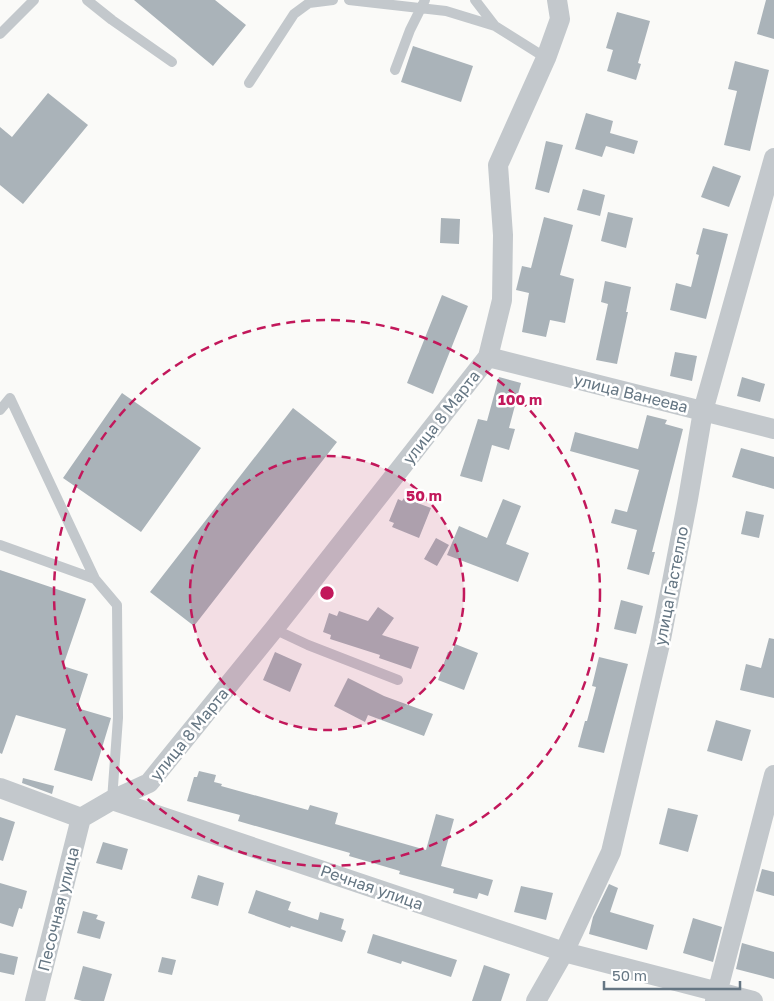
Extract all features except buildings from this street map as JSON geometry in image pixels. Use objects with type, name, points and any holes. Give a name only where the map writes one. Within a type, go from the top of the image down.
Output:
[{"type":"street","name":"улица 8 Марта","points":[[112,800],[149,783],[274,629],[488,357],[502,300],[503,234],[498,165],[546,58],[560,19],[557,0]]},
{"type":"street","name":"улица Гастелло","points":[[536,1001],[564,952],[611,852],[660,644],[703,411],[774,158]]},
{"type":"street","name":"улица Ванеева","points":[[488,357],[774,429]]},
{"type":"street","points":[[716,996],[774,775]]},
{"type":"street","points":[[0,788],[81,818],[112,800]]},
{"type":"street","name":"Речная улица","points":[[112,800],[564,952],[716,996],[753,1001]]},
{"type":"street","name":"Песочная улица","points":[[35,1001],[81,818]]},
{"type":"lane","points":[[0,34],[34,0]]},
{"type":"lane","points":[[87,0],[172,62]]},
{"type":"lane","points":[[249,83],[294,14],[309,3],[333,0]]},
{"type":"lane","points":[[348,0],[423,4],[495,26],[546,58]]},
{"type":"lane","points":[[475,0],[495,26]]},
{"type":"lane","points":[[395,70],[410,30],[423,4]]},
{"type":"lane","points":[[0,410],[10,398],[95,579],[117,606],[118,718],[112,800]]},
{"type":"lane","points":[[0,545],[95,579]]},
{"type":"lane","points":[[274,629],[308,645],[398,680]]}]
